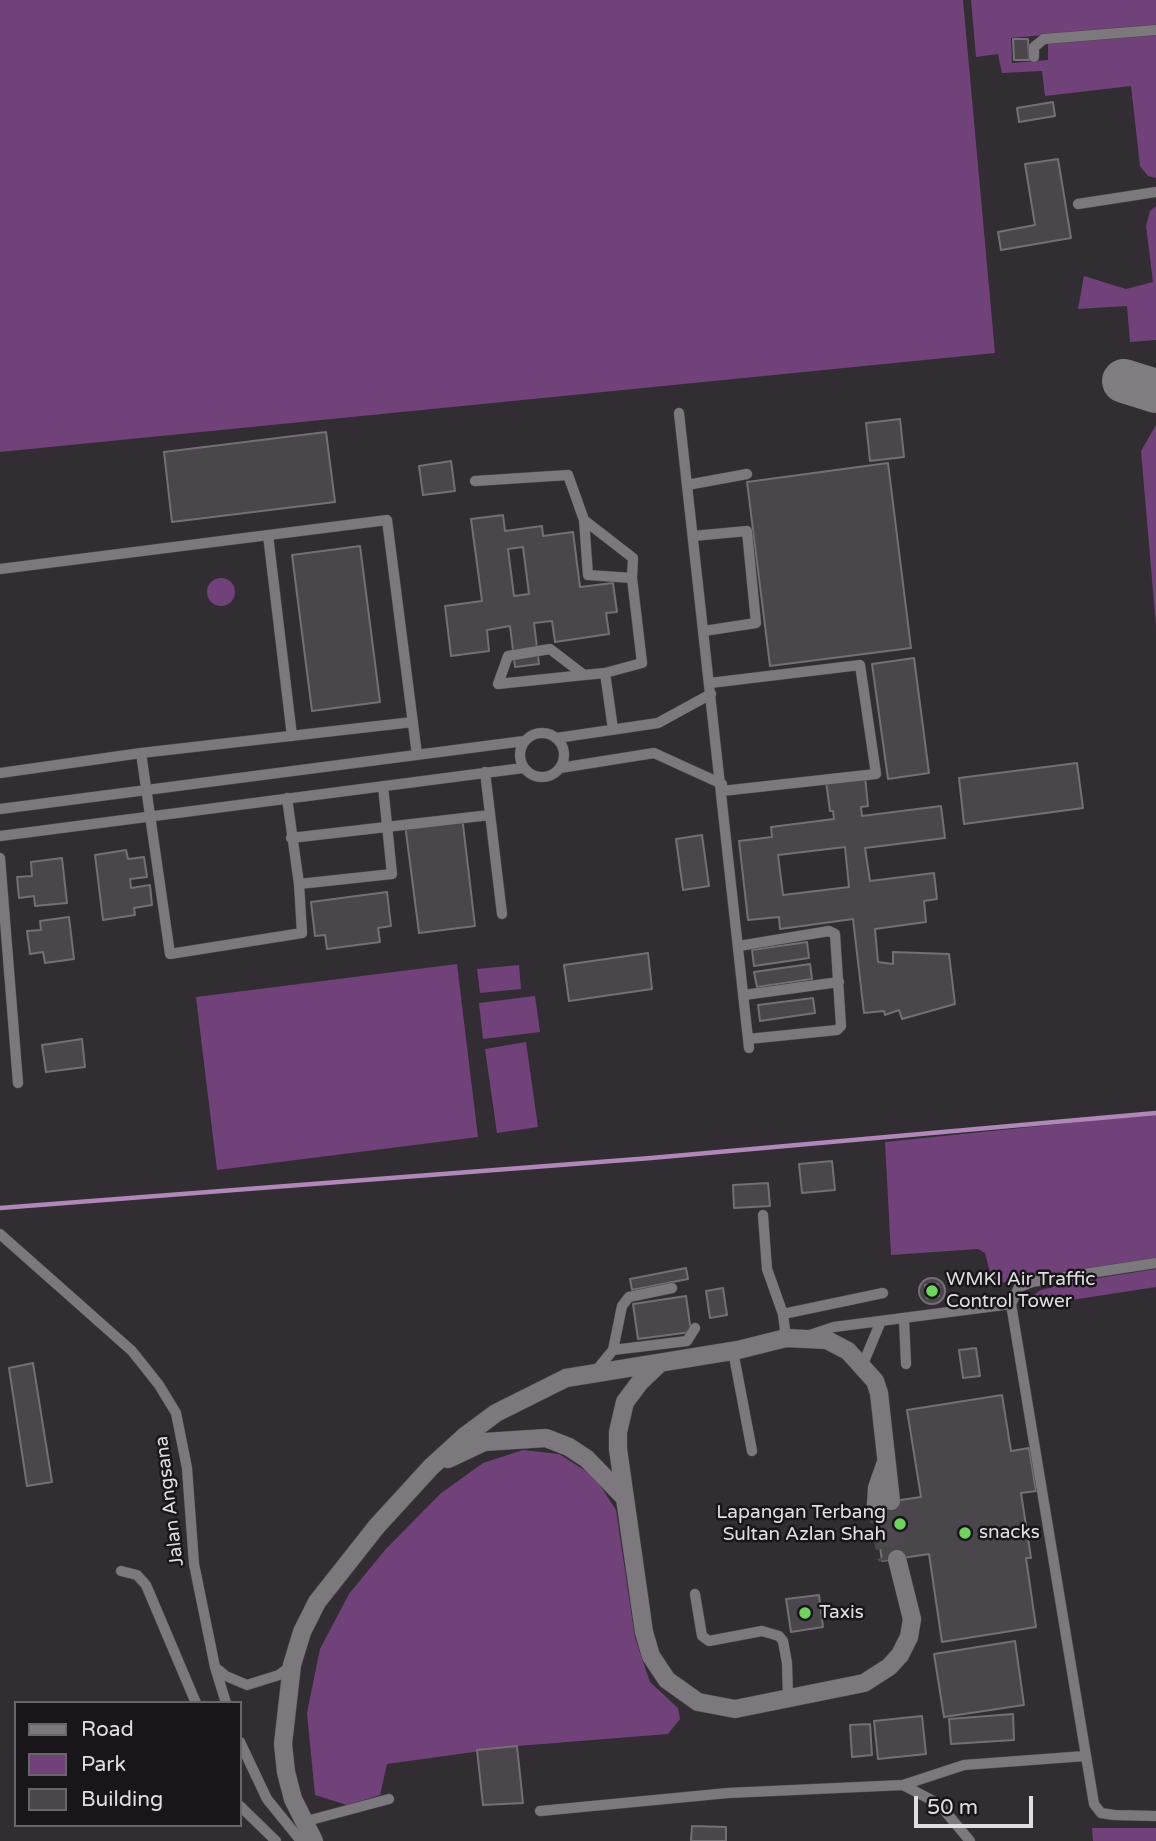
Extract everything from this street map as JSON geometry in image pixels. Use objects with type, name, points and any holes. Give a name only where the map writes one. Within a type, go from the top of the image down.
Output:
[{"type":"street","points":[[314,1841],[303,1822],[286,1772],[283,1744],[292,1665],[317,1602],[377,1526],[431,1467],[465,1436],[496,1413],[566,1378],[733,1351],[786,1338],[827,1340],[848,1351],[863,1364],[879,1393],[887,1458],[883,1503]]},
{"type":"street","points":[[660,1363],[632,1391],[621,1416],[618,1449],[644,1632],[651,1656],[667,1680],[688,1697],[711,1706],[735,1709],[864,1683],[889,1667],[909,1637],[912,1619],[895,1565]]},
{"type":"street","points":[[431,1467],[484,1442],[545,1438],[569,1447],[587,1460],[623,1496]]},
{"type":"lane","points":[[1034,57],[1034,47],[1044,39],[1156,30]]},
{"type":"lane","points":[[1078,204],[1156,192]]},
{"type":"lane","points":[[678,413],[749,1044],[837,1030],[843,1021],[835,934],[829,931],[739,946]]},
{"type":"lane","points":[[687,485],[747,474]]},
{"type":"lane","points":[[475,481],[568,475],[584,520],[588,575],[632,578]]},
{"type":"lane","points":[[0,569],[387,520],[417,755]]},
{"type":"lane","points":[[584,520],[633,558],[632,578],[642,663],[605,673],[498,684],[508,656],[550,649],[584,675]]},
{"type":"lane","points":[[693,536],[747,531],[756,623],[704,631]]},
{"type":"lane","points":[[268,535],[292,736]]},
{"type":"lane","points":[[524,741],[519,754],[523,768],[534,776],[548,776],[560,768],[654,753],[722,787],[876,774],[860,665],[710,683]]},
{"type":"lane","points":[[605,673],[613,729]]},
{"type":"lane","points":[[557,738],[658,723],[711,695]]},
{"type":"lane","points":[[0,773],[141,753],[413,722]]},
{"type":"lane","points":[[0,809],[524,741],[534,734],[546,732],[557,738],[563,747],[564,758],[560,768]]},
{"type":"lane","points":[[141,753],[144,791],[170,954],[302,933],[299,884],[287,799]]},
{"type":"lane","points":[[0,836],[523,768]]},
{"type":"lane","points":[[485,772],[502,914]]},
{"type":"lane","points":[[299,884],[392,874],[383,786]]},
{"type":"lane","points":[[291,838],[490,815]]},
{"type":"lane","points":[[0,858],[18,1083]]},
{"type":"lane","points":[[744,995],[839,982]]},
{"type":"lane","points":[[763,1215],[767,1269],[783,1314],[786,1338]]},
{"type":"lane","name":"Jalan Angsana","points":[[0,1234],[132,1351],[159,1385],[176,1413],[187,1468],[194,1564],[215,1667],[225,1701]]},
{"type":"lane","points":[[1156,1263],[1032,1282],[1019,1287],[1011,1304],[1094,1804],[1101,1813],[1156,1816]]},
{"type":"lane","points":[[593,1374],[613,1350],[622,1306],[629,1297],[672,1288]]},
{"type":"lane","points":[[783,1314],[883,1293]]},
{"type":"lane","points":[[807,1337],[822,1330],[1011,1304]]},
{"type":"lane","points":[[904,1319],[906,1364]]},
{"type":"lane","points":[[863,1364],[881,1321]]},
{"type":"lane","points":[[613,1350],[687,1342],[695,1328]]},
{"type":"lane","points":[[733,1351],[752,1451]]},
{"type":"lane","points":[[121,1571],[137,1575],[146,1585],[195,1701]]},
{"type":"lane","points":[[695,1594],[702,1636],[709,1641],[762,1631],[779,1636],[783,1641],[787,1663],[788,1698]]},
{"type":"lane","points":[[215,1667],[226,1676],[247,1685],[272,1678],[292,1665]]},
{"type":"lane","points":[[242,1746],[267,1799],[301,1841]]},
{"type":"lane","points":[[540,1811],[728,1793],[904,1785],[964,1765],[1085,1756]]},
{"type":"lane","points":[[904,1785],[939,1804],[970,1841]]},
{"type":"lane","points":[[303,1822],[389,1800]]},
{"type":"lane","points":[[242,1808],[276,1841]]},
{"type":"green space","points":[[0,0],[963,0],[995,353],[0,452]]},
{"type":"green space","points":[[971,0],[1156,0],[1156,25],[1011,38],[1012,63],[1048,60],[1048,43],[1156,35],[1156,178],[1148,176],[1140,166],[1131,86],[1045,96],[1042,71],[1002,73],[998,54],[976,57]]},
{"type":"green space","points":[[1156,206],[1156,340],[1130,342],[1127,306],[1078,309],[1084,276],[1126,289],[1153,282],[1146,226],[1150,211]]},
{"type":"green space","points":[[1156,425],[1156,626],[1141,451]]},
{"type":"green space","points":[[221,578],[231,582],[235,592],[231,602],[221,606],[211,602],[207,592],[211,582]]},
{"type":"green space","points":[[457,964],[478,1137],[217,1170],[196,997]]},
{"type":"green space","points":[[519,965],[521,989],[480,993],[477,969]]},
{"type":"green space","points":[[535,996],[540,1032],[483,1039],[479,1003]]},
{"type":"green space","points":[[526,1042],[538,1127],[497,1133],[485,1049]]},
{"type":"green space","points":[[1156,1114],[1156,1259],[993,1284],[985,1253],[978,1249],[891,1255],[885,1142]]},
{"type":"green space","points":[[1156,1269],[1156,1287],[1026,1307],[1029,1298],[1041,1290],[1066,1283]]},
{"type":"green space","points":[[523,1450],[559,1454],[594,1476],[616,1510],[635,1638],[650,1682],[678,1708],[680,1719],[668,1734],[517,1746],[387,1764],[380,1795],[347,1805],[315,1795],[307,1713],[320,1649],[349,1594],[385,1550],[440,1494],[483,1463]]},
{"type":"green space","points":[[1092,1828],[1156,1828],[1156,1841],[1093,1841]]},
{"type":"building","points":[[1013,39],[1028,39],[1029,60],[1014,60]]},
{"type":"building","points":[[1053,102],[1055,116],[1019,122],[1017,108]]},
{"type":"building","points":[[1058,159],[1071,238],[1001,250],[998,232],[1035,225],[1025,164]]},
{"type":"building","points":[[900,419],[904,457],[870,461],[866,423]]},
{"type":"building","points":[[326,432],[335,502],[172,522],[164,452]]},
{"type":"building","points":[[451,461],[455,491],[423,495],[419,466]]},
{"type":"building","points":[[888,463],[911,648],[770,666],[747,482]]},
{"type":"building","points":[[503,515],[505,531],[542,526],[543,536],[573,532],[580,587],[613,583],[617,612],[606,613],[609,634],[555,642],[552,621],[534,623],[539,664],[515,667],[510,626],[487,630],[489,651],[451,656],[445,606],[482,601],[471,519]],"holes":[[[523,547],[529,594],[514,596],[508,549]]]},
{"type":"building","points":[[360,546],[380,702],[312,711],[292,555]]},
{"type":"building","points":[[914,658],[929,773],[888,779],[872,664]]},
{"type":"building","points":[[1077,763],[1083,808],[964,824],[959,778]]},
{"type":"building","points":[[865,777],[868,806],[861,807],[862,816],[941,806],[945,838],[865,848],[870,881],[934,873],[937,899],[924,901],[926,922],[875,929],[878,962],[893,964],[893,952],[949,954],[955,1004],[902,1019],[899,1010],[885,1015],[884,1011],[864,1013],[853,919],[780,929],[779,917],[748,920],[739,841],[772,837],[771,827],[834,819],[833,811],[830,811],[826,781]],"holes":[[[845,847],[849,887],[783,895],[778,855]]]},
{"type":"building","points":[[462,816],[475,926],[419,933],[405,824]]},
{"type":"building","points":[[702,835],[709,886],[683,890],[676,839]]},
{"type":"building","points":[[126,850],[128,859],[144,857],[147,877],[130,879],[131,888],[150,885],[152,905],[134,908],[135,915],[103,920],[95,855]]},
{"type":"building","points":[[62,858],[67,903],[35,906],[34,896],[19,898],[17,877],[32,876],[31,862]]},
{"type":"building","points":[[387,892],[391,926],[378,928],[380,942],[327,949],[325,935],[315,936],[311,902]]},
{"type":"building","points":[[69,917],[74,959],[45,963],[43,952],[30,954],[27,931],[41,930],[40,921]]},
{"type":"building","points":[[807,942],[809,958],[754,966],[752,950]]},
{"type":"building","points":[[648,953],[652,989],[569,1001],[564,965]]},
{"type":"building","points":[[810,964],[812,979],[757,987],[754,972]]},
{"type":"building","points":[[813,998],[815,1013],[760,1021],[758,1005]]},
{"type":"building","points":[[82,1039],[85,1067],[46,1072],[42,1045]]},
{"type":"building","points":[[832,1161],[835,1190],[802,1193],[799,1164]]},
{"type":"building","points":[[768,1183],[770,1206],[734,1208],[733,1185]]},
{"type":"building","points":[[686,1268],[688,1279],[632,1290],[630,1279]]},
{"type":"building","name":"WMKI Air Traffic Control Tower","points":[[932,1278],[941,1282],[945,1291],[941,1300],[932,1304],[923,1300],[919,1291],[923,1282]]},
{"type":"building","points":[[938,1284],[939,1296],[927,1298],[925,1285]]},
{"type":"building","points":[[723,1288],[727,1315],[710,1318],[706,1291]]},
{"type":"building","points":[[686,1296],[691,1332],[638,1339],[633,1304]]},
{"type":"building","points":[[976,1348],[980,1376],[963,1378],[959,1350]]},
{"type":"building","points":[[33,1363],[52,1482],[27,1486],[9,1368]]},
{"type":"building","points":[[1002,1395],[1011,1451],[1029,1448],[1036,1491],[1021,1493],[1031,1558],[1026,1558],[1036,1627],[942,1642],[929,1554],[882,1561],[874,1504],[921,1497],[907,1410]]},
{"type":"building","name":"Taxis","points":[[819,1595],[823,1627],[791,1632],[786,1599]]},
{"type":"building","points":[[1015,1641],[1024,1705],[944,1717],[934,1654]]},
{"type":"building","points":[[1013,1714],[1014,1740],[951,1744],[949,1719]]},
{"type":"building","points":[[922,1716],[926,1754],[878,1759],[874,1721]]},
{"type":"building","points":[[870,1724],[872,1755],[852,1757],[850,1725]]},
{"type":"building","points":[[517,1746],[523,1803],[483,1805],[477,1750]]},
{"type":"building","points":[[692,1826],[726,1827],[726,1841],[691,1841]]},
{"type":"waterway","points":[[0,1208],[651,1158],[1156,1113]]},
{"type":"taxiway","points":[[1124,381],[1156,391]]},
{"type":"tunnel","points":[[891,1501],[897,1559]]},
{"type":"tunnel","points":[[876,1504],[887,1560]]},
{"type":"place","name":"WMKI Air Traffic Control Tower","points":[[932,1291]]},
{"type":"place","name":"Lapangan Terbang Sultan Azlan Shah","points":[[900,1524]]},
{"type":"place","name":"snacks","points":[[965,1533]]},
{"type":"place","name":"Taxis","points":[[805,1613]]}]
